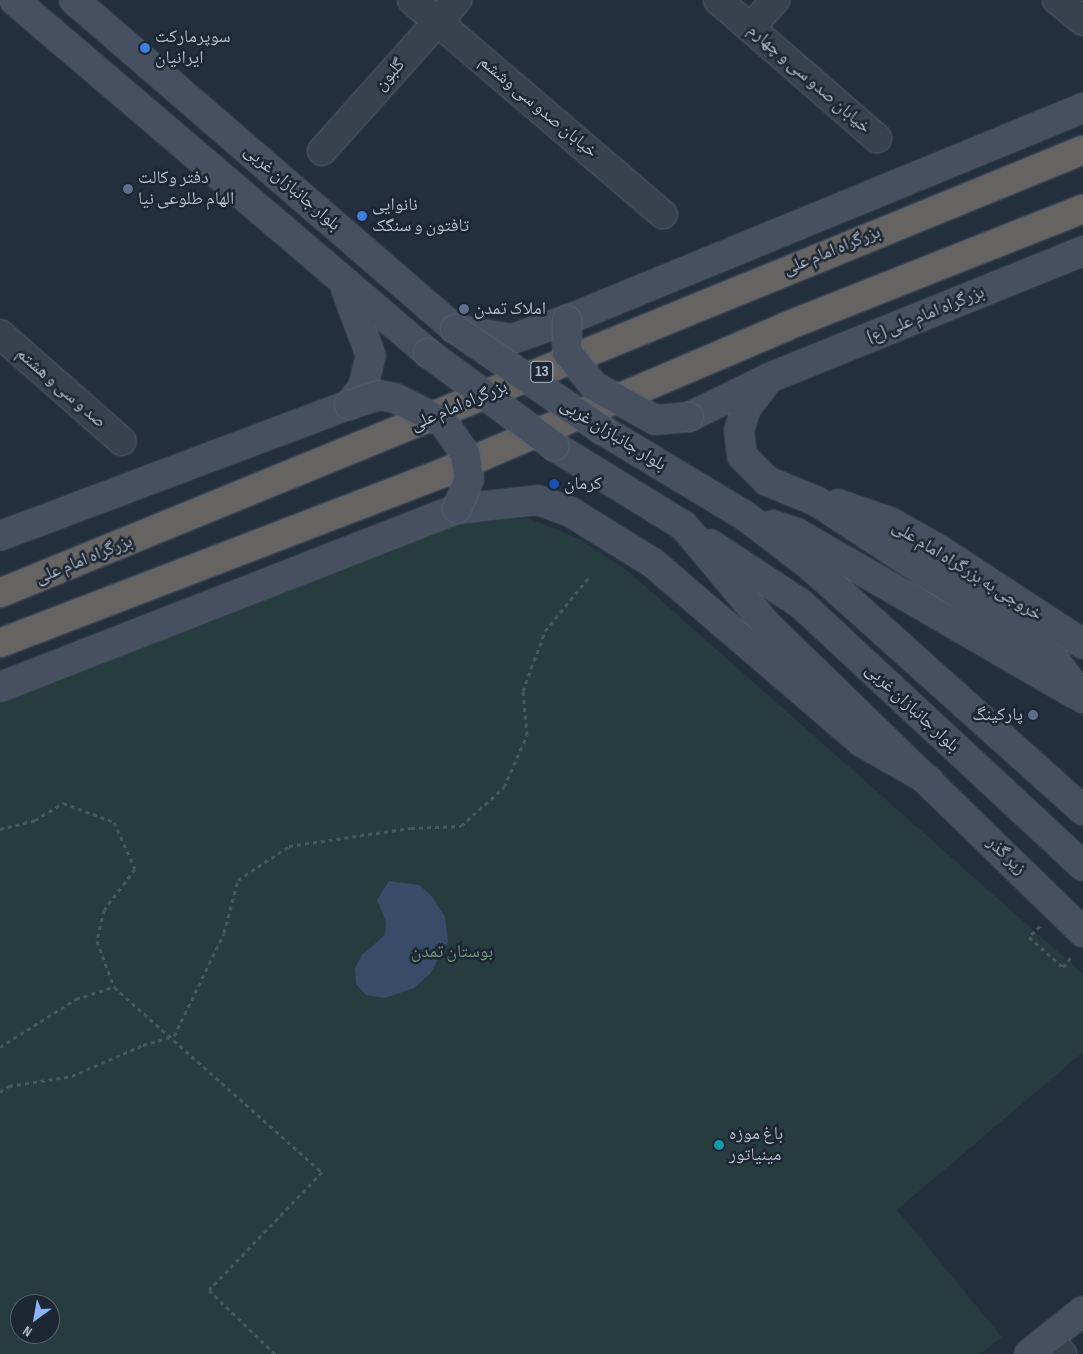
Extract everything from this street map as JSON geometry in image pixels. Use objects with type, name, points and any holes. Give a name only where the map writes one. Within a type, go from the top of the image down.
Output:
[{"type":"highway","name":"بزرگراه امام علی","points":[[0,593],[1083,150]]},
{"type":"highway","points":[[0,643],[443,473],[787,326],[1083,209]]},
{"type":"main road","name":"بلوار جانبازان غربی","points":[[14,0],[428,353],[554,446],[684,526],[801,604],[1083,866]]},
{"type":"main road","name":"بلوار جانبازان غربی","points":[[74,0],[455,329],[601,429],[745,516],[813,568],[1083,810]]},
{"type":"main road","points":[[455,329],[512,339],[567,320],[1083,108]]},
{"type":"main road","name":"بزرگراه امام علی (ع)","points":[[567,320],[568,352],[594,386],[655,420],[689,417],[769,378],[1083,251]]},
{"type":"main road","points":[[344,283],[371,356],[363,388],[349,405]]},
{"type":"main road","points":[[769,378],[746,408],[739,431],[742,456],[767,481],[816,501],[1054,659],[1083,698]]},
{"type":"main road","points":[[0,536],[379,395],[395,398],[427,410],[443,422],[465,453],[469,480],[457,509]]},
{"type":"main road","points":[[0,687],[457,509],[538,500],[569,511],[653,563],[862,742],[928,780]]},
{"type":"main road","name":"خروجی به بزرگراه امام علی","points":[[816,501],[848,505],[890,522],[1083,644]]},
{"type":"main road","points":[[745,516],[797,533],[1083,698]]},
{"type":"main road","name":"بلوار جانبازان غربی","points":[[684,526],[766,624],[928,780]]},
{"type":"main road","name":"زیر گذر","points":[[928,780],[1083,932]]},
{"type":"main road","points":[[1047,1349],[1083,1311]]},
{"type":"street","name":"خیابان صدو سی وششم","points":[[412,0],[663,214]]},
{"type":"street","name":"گلبون","points":[[322,151],[457,0]]},
{"type":"street","name":"خیابان صدو سی و چهارم","points":[[718,0],[877,138]]},
{"type":"street","points":[[750,28],[774,0]]},
{"type":"street","points":[[1057,0],[1083,21]]},
{"type":"street","name":"صد و سی و هشتم","points":[[0,334],[122,441]]},
{"type":"path","points":[[0,1092],[9,1086],[72,1076],[174,1036],[224,933],[238,880],[289,846],[410,828],[461,826],[504,787],[527,735],[523,691],[544,631],[588,578]]},
{"type":"path","points":[[0,829],[35,820],[63,803],[114,822],[135,869],[104,910],[98,941],[114,987],[174,1036],[214,1078],[322,1172],[209,1290],[275,1354]]},
{"type":"path","points":[[1029,937],[1063,967]]},
{"type":"path","points":[[0,1047],[76,999],[114,987]]},
{"type":"green space","name":"بوستان تمدن","points":[[528,518],[577,538],[629,572],[1083,974],[1083,1052],[897,1210],[1002,1337],[980,1354],[0,1354],[0,698],[455,524]]},
{"type":"water","points":[[389,881],[419,885],[431,895],[445,917],[448,942],[430,974],[414,988],[385,998],[366,995],[356,984],[355,968],[362,955],[385,935],[386,922],[377,900]]},
{"type":"place","name":"سوپرمارکت ایرانیان","points":[[145,48]]},
{"type":"place","name":"دفتر وکالت الهام طلوعی نیا","points":[[128,189]]},
{"type":"place","name":"نانوایی تافتون و سنگک","points":[[362,216]]},
{"type":"place","name":"املاک تمدن","points":[[464,309]]},
{"type":"place","name":"کرمان","points":[[554,484]]},
{"type":"place","name":"پارکینگ","points":[[1033,715]]},
{"type":"place","name":"باغ موزه مینیاتور","points":[[719,1145]]}]
